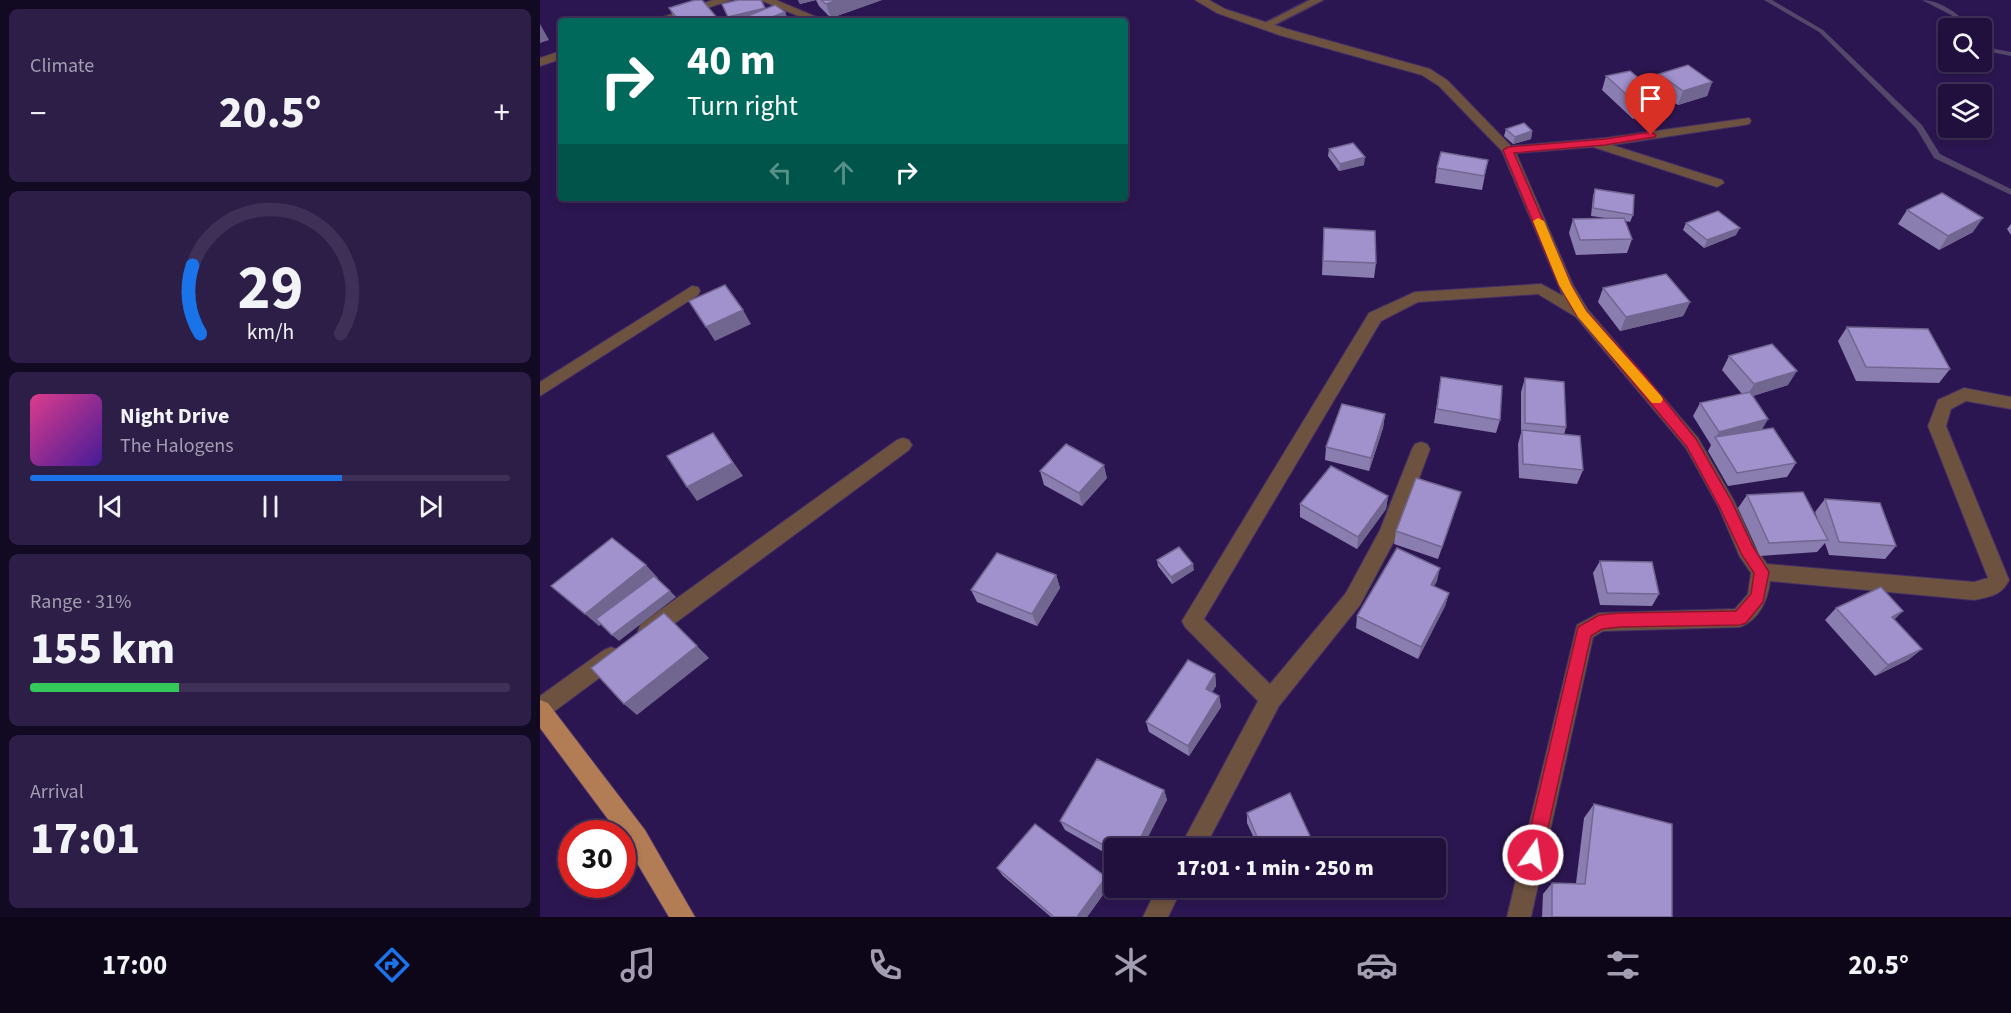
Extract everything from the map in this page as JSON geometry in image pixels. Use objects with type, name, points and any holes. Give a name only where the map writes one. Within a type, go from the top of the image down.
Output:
[{"type":"main road","points":[[540,710],[637,838],[683,917]]},
{"type":"street","points":[[667,18],[725,0]]},
{"type":"street","points":[[766,0],[812,18]]},
{"type":"street","points":[[1201,0],[1221,11],[1264,26],[1426,72],[1443,83],[1508,150],[1565,285],[1582,314],[1641,380],[1692,443],[1747,551],[1761,572],[1758,597],[1740,618],[1620,620],[1599,622],[1584,632],[1519,917]]},
{"type":"street","points":[[540,62],[558,56]]},
{"type":"street","points":[[1508,150],[1593,143],[1744,121]]},
{"type":"street","points":[[1593,143],[1717,183]]},
{"type":"street","points":[[1271,699],[1192,621],[1375,317],[1415,297],[1541,288],[1582,314]]},
{"type":"street","points":[[540,390],[692,291]]},
{"type":"street","points":[[1761,572],[1974,591],[1991,588],[1999,580],[1938,426],[1944,405],[1964,394],[2011,403]]},
{"type":"street","points":[[540,710],[903,445]]},
{"type":"street","points":[[1197,838],[1271,699],[1353,599],[1389,532],[1421,449]]},
{"type":"street","points":[[1155,917],[1165,898]]},
{"type":"lane","points":[[1264,26],[1318,0]]},
{"type":"building","points":[[702,0],[717,18],[677,18],[669,8]]},
{"type":"building","points":[[738,0],[761,0],[765,8],[728,17],[722,4]]},
{"type":"building","points":[[821,0],[838,0],[826,4]]},
{"type":"building","points":[[775,5],[785,12],[770,18],[742,18]]},
{"type":"building","points":[[1688,65],[1712,82],[1683,91],[1659,74]]},
{"type":"building","points":[[1630,71],[1651,88],[1664,85],[1676,95],[1638,105],[1606,76]]},
{"type":"building","points":[[1524,123],[1532,131],[1515,137],[1506,129]]},
{"type":"building","points":[[1353,143],[1365,157],[1340,164],[1329,149]]},
{"type":"building","points":[[1441,152],[1488,160],[1484,176],[1437,168]]},
{"type":"building","points":[[1595,189],[1634,195],[1633,215],[1593,208]]},
{"type":"building","points":[[1942,193],[1983,218],[1948,236],[1907,210]]},
{"type":"building","points":[[1718,211],[1740,228],[1707,240],[1686,223]]},
{"type":"building","points":[[1624,218],[1632,239],[1580,240],[1573,219]]},
{"type":"building","points":[[1324,228],[1375,231],[1376,263],[1323,261]]},
{"type":"building","points":[[1666,274],[1690,302],[1626,317],[1603,288]]},
{"type":"building","points":[[725,285],[743,310],[706,327],[689,301]]},
{"type":"building","points":[[1847,327],[1928,329],[1950,369],[1866,367]]},
{"type":"building","points":[[1772,344],[1797,371],[1754,384],[1729,356]]},
{"type":"building","points":[[1441,377],[1502,386],[1500,420],[1437,409]]},
{"type":"building","points":[[1525,378],[1564,382],[1566,427],[1525,423]]},
{"type":"building","points":[[1750,392],[1768,419],[1719,432],[1700,403]]},
{"type":"building","points":[[1342,404],[1385,414],[1371,458],[1326,447]]},
{"type":"building","points":[[1773,428],[1796,463],[1737,473],[1715,437]]},
{"type":"building","points":[[1522,430],[1580,436],[1583,470],[1523,464]]},
{"type":"building","points":[[713,433],[733,463],[687,487],[667,456]]},
{"type":"building","points":[[1066,444],[1104,465],[1079,493],[1040,471]]},
{"type":"building","points":[[1331,466],[1388,496],[1358,537],[1300,504]]},
{"type":"building","points":[[1416,478],[1461,492],[1442,547],[1396,531]]},
{"type":"building","points":[[1803,492],[1828,540],[1769,543],[1747,495]]},
{"type":"building","points":[[1825,499],[1880,503],[1896,546],[1839,542]]},
{"type":"building","points":[[612,538],[646,565],[585,614],[551,586]]},
{"type":"building","points":[[1179,547],[1193,564],[1171,577],[1157,560]]},
{"type":"building","points":[[1397,548],[1440,568],[1431,585],[1449,593],[1421,647],[1357,616]]},
{"type":"building","points":[[997,553],[1056,575],[1032,614],[971,590]]},
{"type":"building","points":[[1600,561],[1652,562],[1659,594],[1607,593]]},
{"type":"building","points":[[654,576],[670,591],[612,635],[596,619]]},
{"type":"building","points":[[1881,587],[1903,611],[1892,617],[1922,649],[1888,665],[1836,608]]},
{"type":"building","points":[[664,613],[697,646],[624,704],[591,668]]},
{"type":"building","points":[[1188,660],[1215,674],[1206,689],[1219,696],[1188,746],[1146,722]]},
{"type":"building","points":[[1097,759],[1164,790],[1140,838],[1104,838],[1104,845],[1060,821]]},
{"type":"building","points":[[1290,793],[1311,838],[1257,838],[1247,813]]},
{"type":"building","points":[[1594,804],[1672,824],[1672,917],[1552,917],[1552,883],[1585,884]]},
{"type":"building","points":[[1035,824],[1104,876],[1104,880],[1077,917],[1054,917],[997,868]]},
{"type":"waterway","points":[[1767,0],[1821,31],[1919,127],[1937,156],[2011,192]]},
{"type":"waterway","points":[[1925,0],[1958,18]]},
{"type":"waterway","points":[[1992,50],[2011,54]]},
{"type":"slow traffic","points":[[1538,221],[1565,285],[1582,314],[1657,399]]},
{"type":"route","points":[[1533,855],[1584,632],[1599,622],[1620,620],[1740,618],[1751,608],[1758,597],[1761,572],[1747,551],[1692,443],[1641,380],[1582,314],[1565,285],[1508,150],[1605,142],[1651,135]]}]
